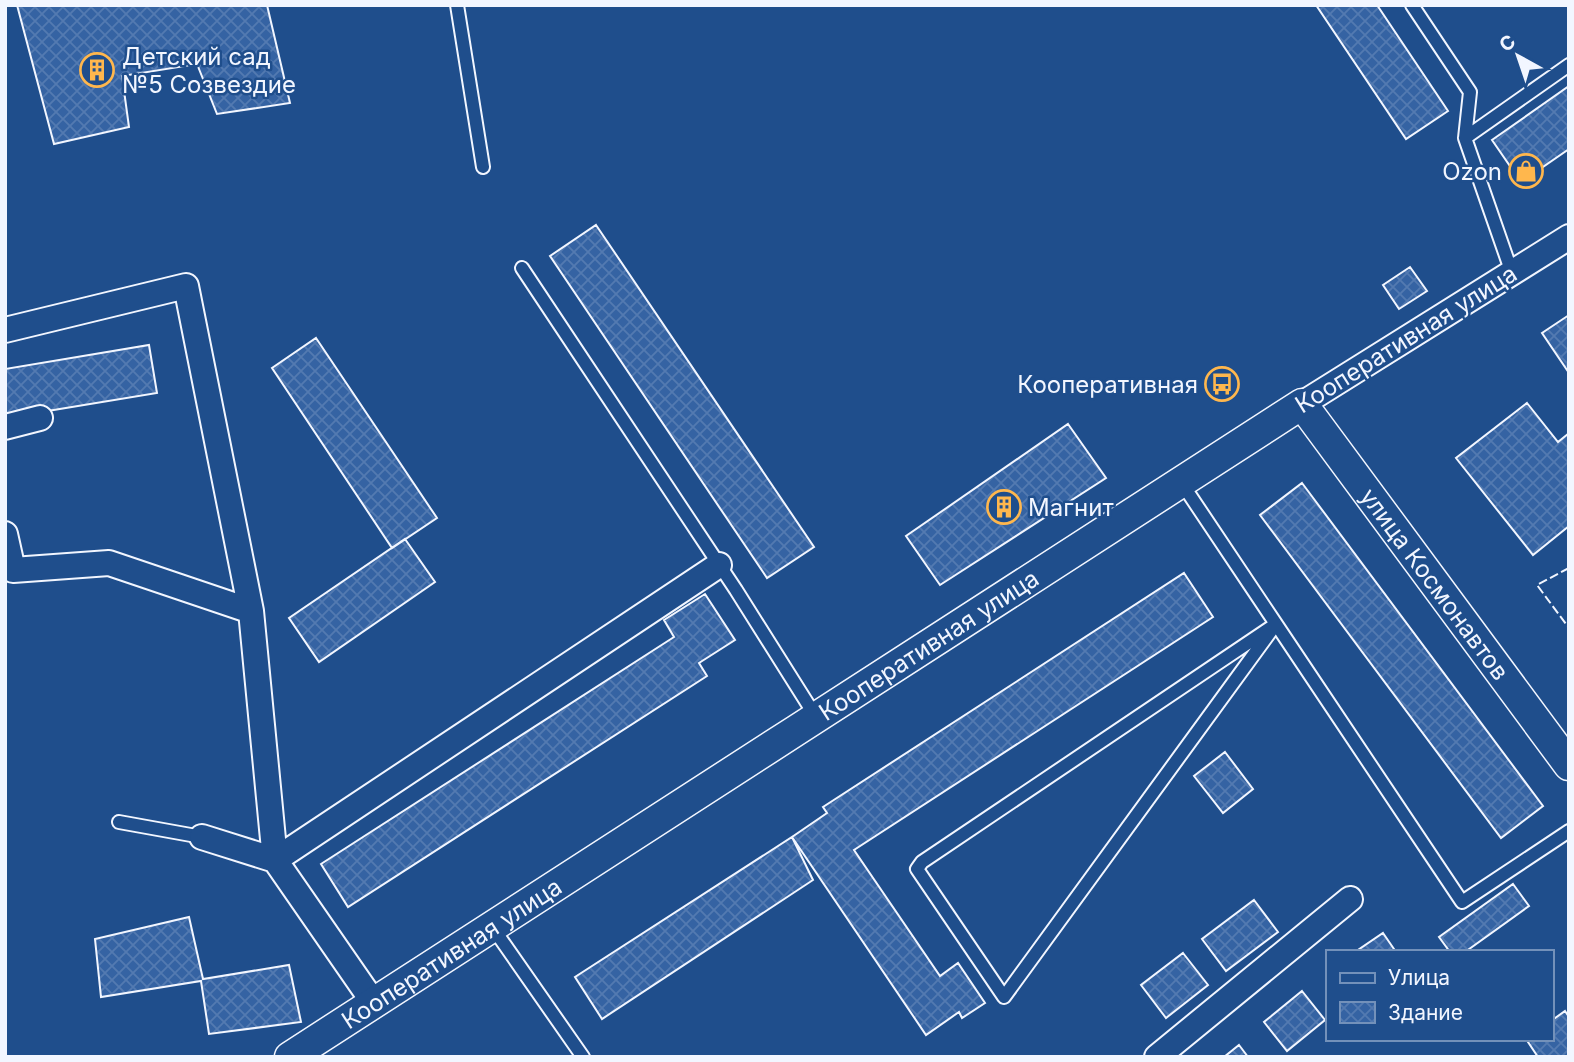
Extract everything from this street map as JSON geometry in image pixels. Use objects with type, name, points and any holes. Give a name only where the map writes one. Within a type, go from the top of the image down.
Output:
[{"type":"street","name":"Кооперативная улица","points":[[290,1057],[1302,404],[1569,237]]},
{"type":"street","points":[[5,330],[186,286],[251,611],[275,860],[374,1003]]},
{"type":"street","name":"улица Космонавтов","points":[[1302,404],[1569,765]]},
{"type":"street","points":[[5,427],[40,418]]},
{"type":"street","points":[[5,534],[9,571],[108,563],[251,611]]},
{"type":"street","points":[[275,860],[719,565]]},
{"type":"street","points":[[202,837],[275,860]]},
{"type":"street","points":[[1157,1057],[1350,899]]},
{"type":"lane","points":[[457,5],[483,167]]},
{"type":"lane","points":[[1412,5],[1470,92],[1465,138],[1512,273]]},
{"type":"lane","points":[[1465,138],[1569,65]]},
{"type":"lane","points":[[522,268],[719,565],[816,717]]},
{"type":"lane","points":[[1181,482],[1462,902],[1569,831]]},
{"type":"lane","points":[[1276,624],[1004,997],[917,869],[922,862],[1276,624]]},
{"type":"lane","points":[[119,822],[202,837]]},
{"type":"lane","points":[[493,928],[583,1057]]},
{"type":"building","name":"Детский сад №5 Созвездие","points":[[17,5],[267,5],[290,103],[217,114],[197,64],[122,76],[129,127],[54,144]]},
{"type":"building","points":[[1316,5],[1377,5],[1448,111],[1406,139]]},
{"type":"building","points":[[1569,86],[1569,149],[1521,182],[1492,140]]},
{"type":"building","points":[[596,225],[814,547],[767,578],[550,256]]},
{"type":"building","points":[[1410,267],[1427,291],[1399,309],[1383,285]]},
{"type":"building","points":[[1569,315],[1569,373],[1542,333]]},
{"type":"building","points":[[316,338],[437,518],[392,548],[272,368]]},
{"type":"building","points":[[149,345],[157,393],[5,418],[5,369]]},
{"type":"building","points":[[1527,403],[1558,442],[1569,433],[1569,526],[1533,555],[1456,458]]},
{"type":"building","name":"Магнит","points":[[1068,424],[1106,478],[940,585],[906,536]]},
{"type":"building","points":[[1302,483],[1543,806],[1501,838],[1260,515]]},
{"type":"building","points":[[405,539],[435,582],[319,662],[289,618]]},
{"type":"building","points":[[1184,573],[1213,617],[854,850],[940,976],[958,963],[985,1003],[962,1018],[959,1012],[926,1035],[792,837],[827,813],[823,807]]},
{"type":"building","points":[[705,594],[735,640],[699,663],[707,676],[348,907],[321,864],[674,637],[664,620]]},
{"type":"building","points":[[1225,752],[1253,789],[1223,813],[1194,776]]},
{"type":"building","points":[[792,837],[813,880],[602,1019],[575,977]]},
{"type":"building","points":[[1513,884],[1529,906],[1468,950],[1449,950],[1439,937]]},
{"type":"building","points":[[1254,900],[1278,932],[1226,971],[1202,939]]},
{"type":"building","points":[[189,917],[203,979],[289,965],[301,1022],[209,1034],[201,981],[101,997],[95,939]]},
{"type":"building","points":[[1383,933],[1395,950],[1358,950]]},
{"type":"building","points":[[1183,953],[1208,985],[1166,1018],[1141,985]]},
{"type":"building","points":[[1302,991],[1325,1020],[1287,1051],[1264,1022]]},
{"type":"building","points":[[1565,1011],[1569,1017],[1569,1057],[1538,1057],[1527,1041],[1553,1041],[1553,1020]]},
{"type":"building","points":[[1239,1045],[1248,1057],[1224,1057]]},
{"type":"fence","points":[[1569,568],[1537,585],[1569,628]]},
{"type":"place","name":"Детский сад №5 Созвездие","points":[[97,70]]},
{"type":"place","name":"Ozon","points":[[1526,171]]},
{"type":"place","name":"Кооперативная","points":[[1222,384]]},
{"type":"place","name":"Магнит","points":[[1004,507]]}]
